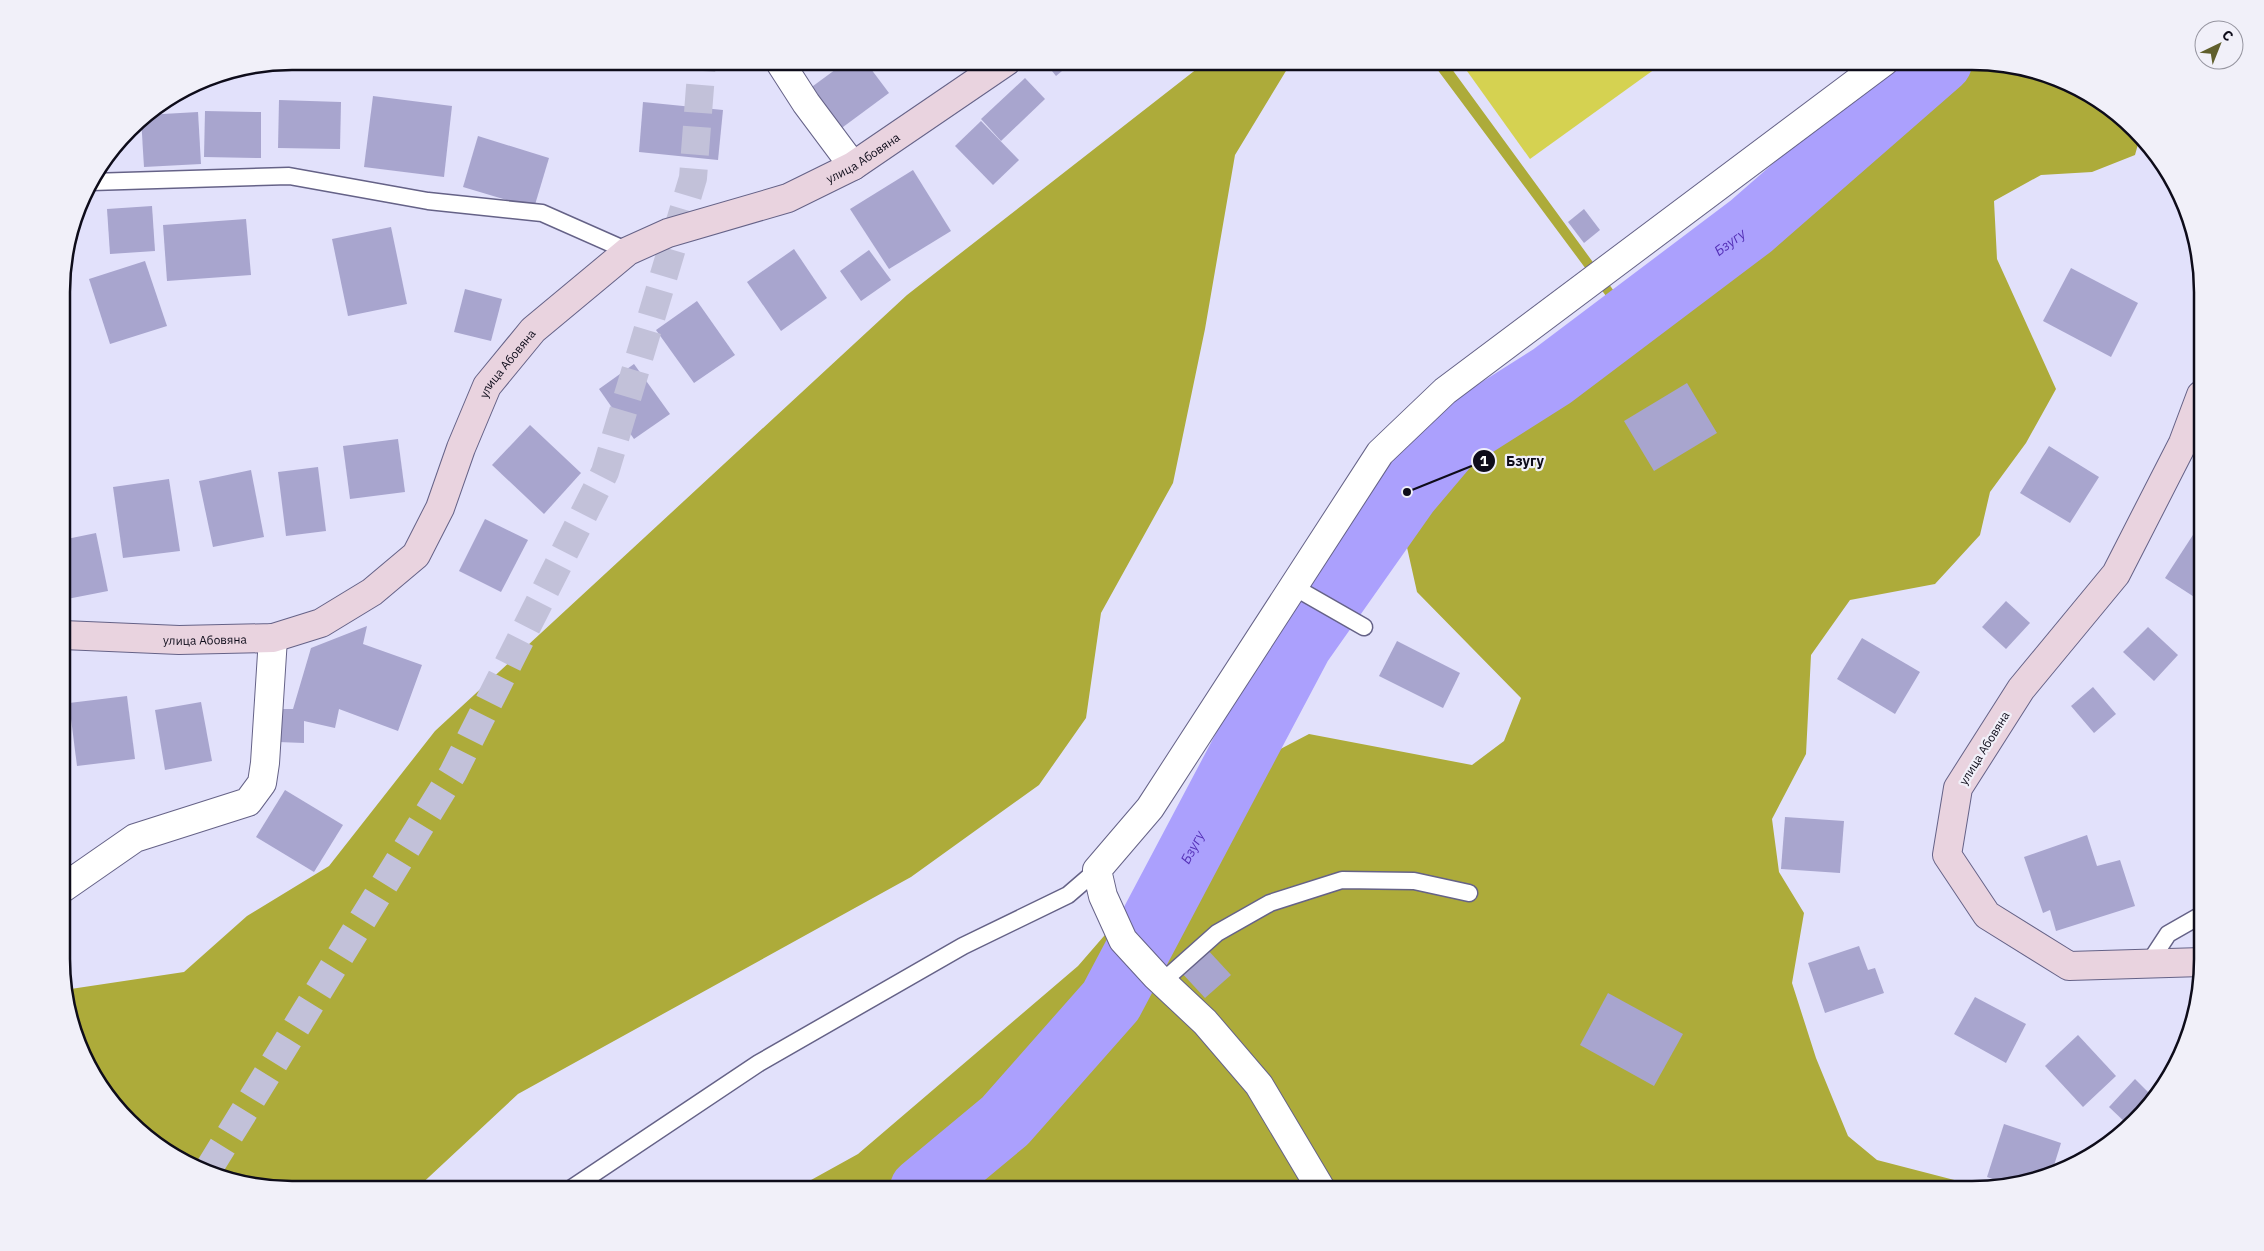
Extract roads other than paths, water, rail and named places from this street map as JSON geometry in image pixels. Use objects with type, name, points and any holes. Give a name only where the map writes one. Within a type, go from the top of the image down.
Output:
[{"type":"street","points":[[785,70],[806,103],[852,166]]},
{"type":"street","name":"улица Абовяна","points":[[70,635],[179,640],[273,638],[321,623],[372,592],[416,555],[440,508],[460,448],[487,386],[533,330],[628,251],[668,233],[788,198],[852,166],[993,70]]},
{"type":"street","points":[[1316,1181],[1259,1085],[1205,1022],[1159,979],[1123,940],[1103,896],[1097,870],[1150,808],[1302,592],[1380,453],[1445,392],[1873,70]]},
{"type":"street","name":"улица Абовяна","points":[[2194,414],[2183,443],[2116,574],[2021,689],[1958,788],[1947,855],[1988,915],[2069,966],[2194,962]]},
{"type":"street","points":[[70,883],[135,838],[248,802],[262,782],[265,763],[273,638]]},
{"type":"lane","points":[[100,182],[289,176],[428,201],[542,213],[628,251]]},
{"type":"lane","points":[[1302,592],[1364,627]]},
{"type":"lane","points":[[582,1181],[759,1063],[963,946],[1068,894],[1097,870]]},
{"type":"lane","points":[[1159,979],[1217,933],[1270,903],[1342,880],[1414,882],[1469,893]]},
{"type":"lane","points":[[2149,963],[2168,934],[2194,919]]},
{"type":"waterway","name":"Бзугу","points":[[933,1181],[1005,1121],[1111,1001],[1300,644],[1407,492],[1451,440],[1552,376],[1751,226],[1930,70]]},
{"type":"tunnel","points":[[211,1165],[453,773],[605,472],[693,178],[701,70]]},
{"type":"place","name":"Бзугу","points":[[1407,492]]}]
